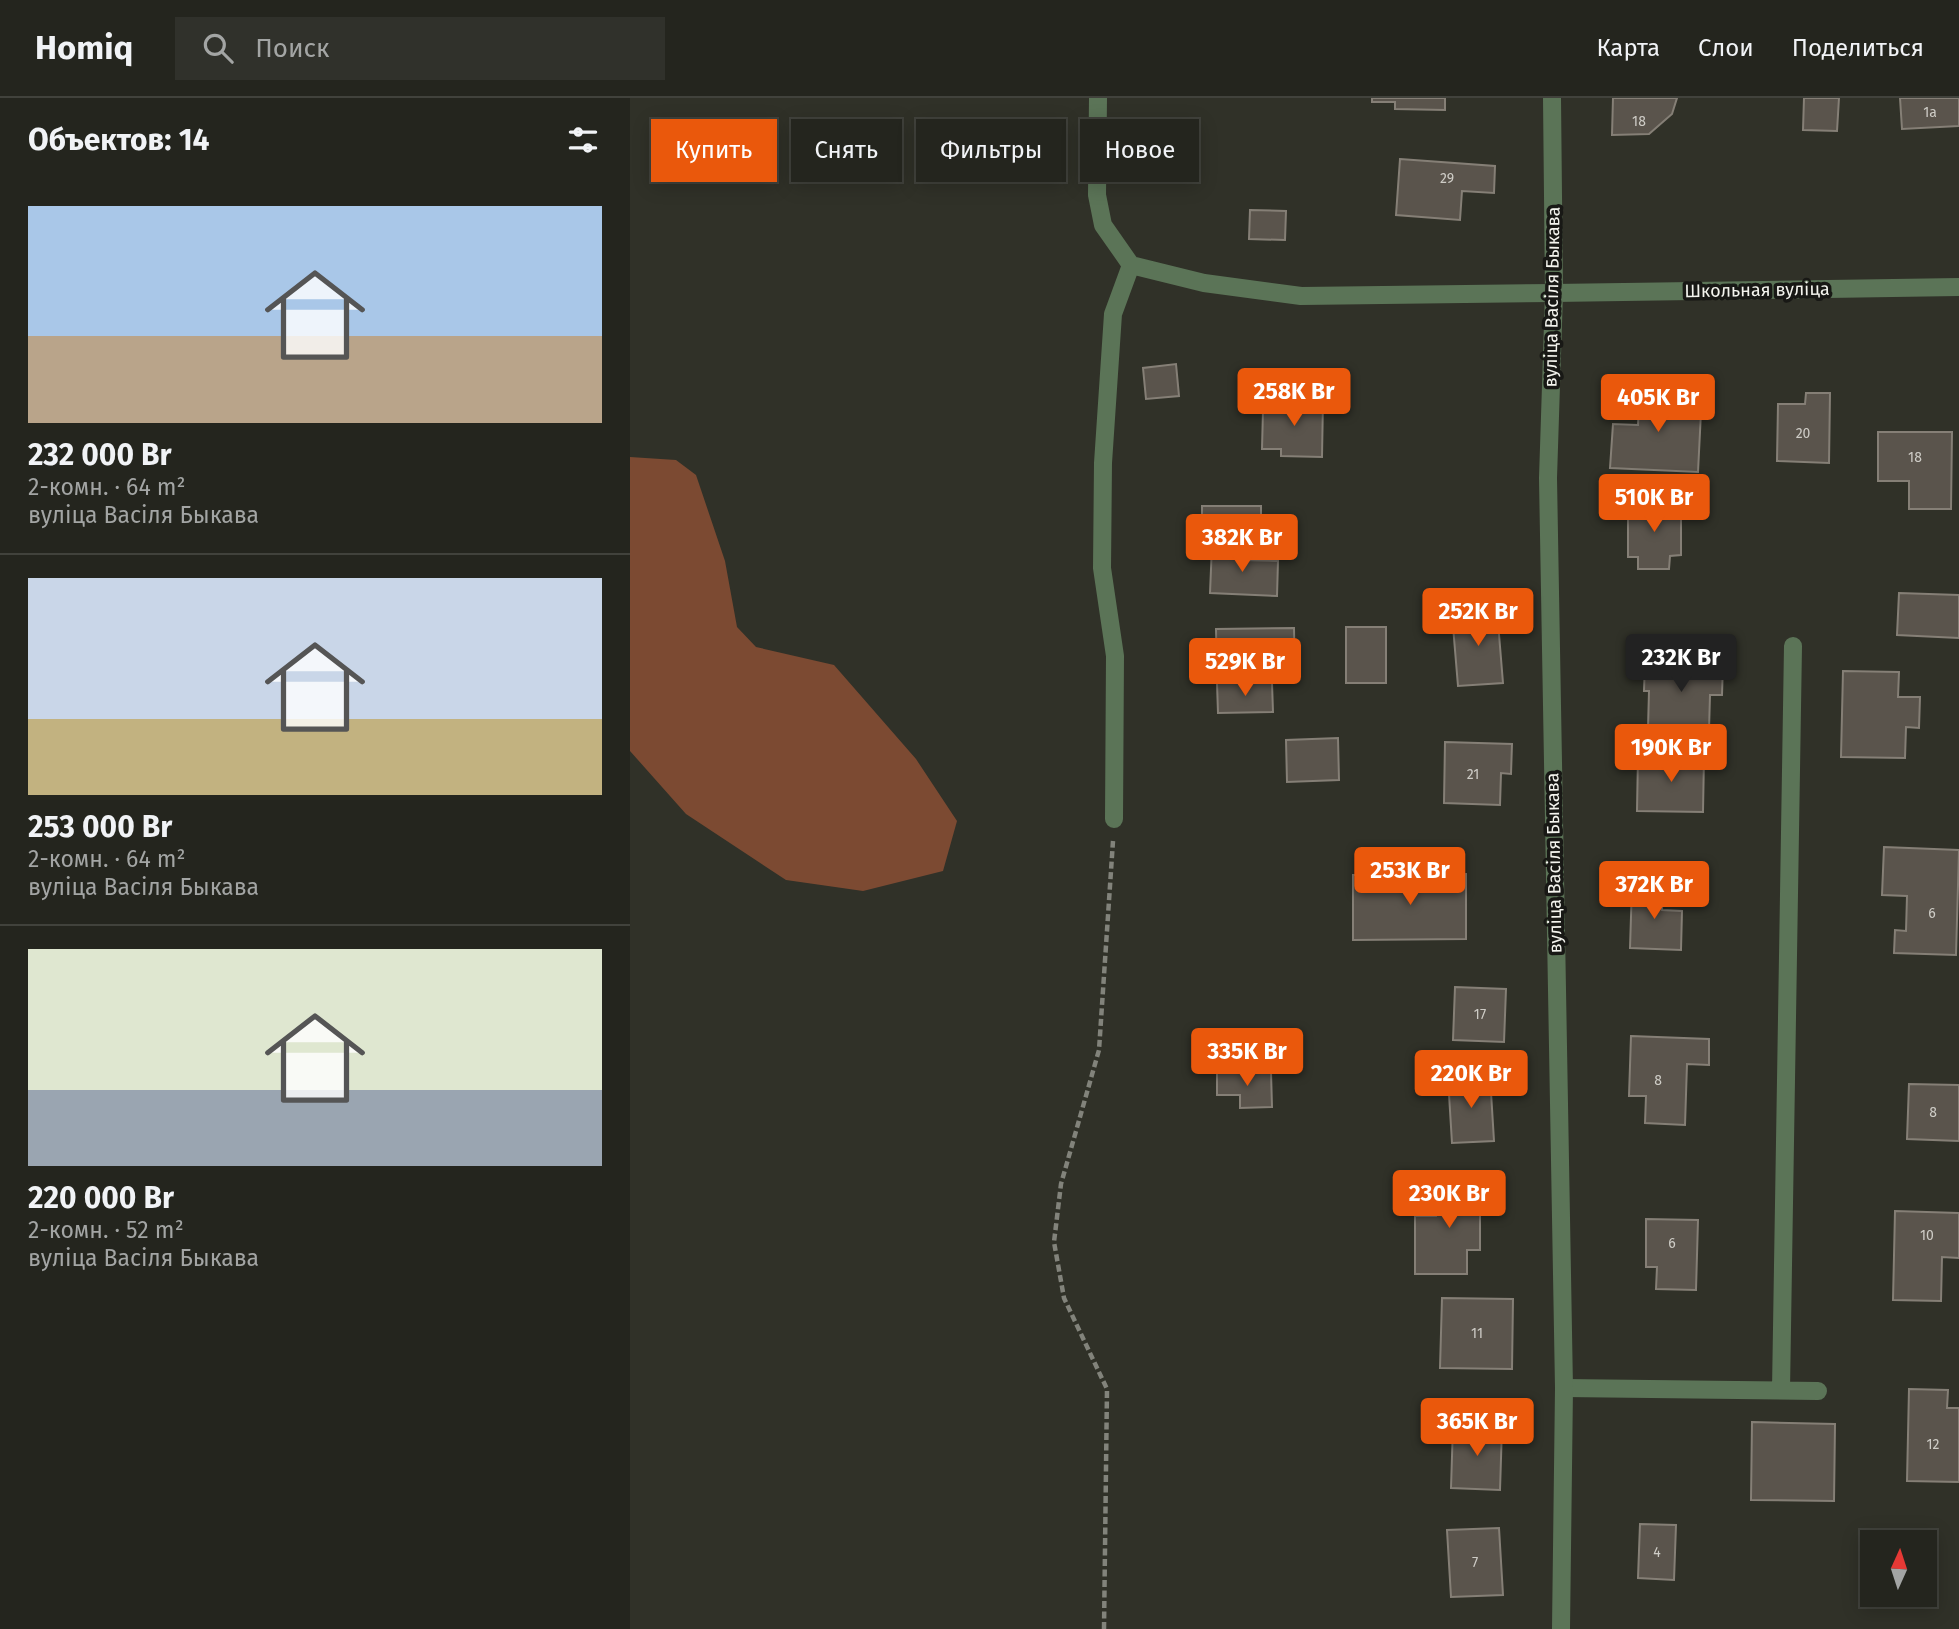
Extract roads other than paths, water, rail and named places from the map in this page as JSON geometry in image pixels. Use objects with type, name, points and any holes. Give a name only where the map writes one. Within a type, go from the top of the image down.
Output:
[{"type":"street","points":[[1098,98],[1099,205],[1103,225],[1131,265],[1113,314],[1103,463],[1102,568],[1115,656],[1114,819]]},
{"type":"street","name":"вуліца Васіля Быкава","points":[[1552,98],[1554,293],[1548,478],[1563,1388],[1561,1629]]},
{"type":"street","name":"Школьная вуліца","points":[[1131,265],[1203,283],[1301,296],[1959,287]]},
{"type":"street","points":[[1781,1390],[1793,646]]},
{"type":"street","points":[[1563,1388],[1818,1391]]}]
